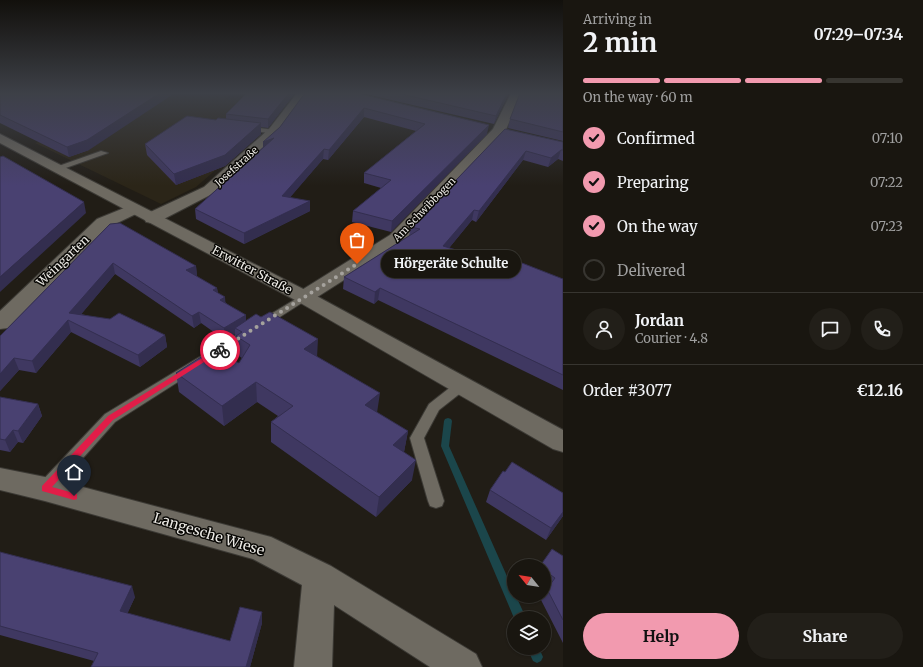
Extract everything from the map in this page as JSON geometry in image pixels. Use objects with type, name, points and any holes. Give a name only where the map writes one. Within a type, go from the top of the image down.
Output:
[{"type":"street","name":"Josefstraße","points":[[152,218],[209,190],[274,132],[280,124]]},
{"type":"street","name":"Am Schwibbogen","points":[[304,297],[396,239],[499,131],[502,124]]},
{"type":"street","name":"Erwitter Straße","points":[[0,138],[304,297],[563,442]]},
{"type":"street","name":"Weingarten","points":[[0,323],[103,223],[134,209]]},
{"type":"street","name":"Langesche Wiese","points":[[0,479],[45,489],[260,547],[319,577],[463,667]]},
{"type":"street","points":[[312,667],[319,577]]},
{"type":"lane","points":[[235,126],[274,132]]},
{"type":"lane","points":[[57,168],[104,153]]},
{"type":"lane","points":[[45,489],[110,418],[304,297]]},
{"type":"lane","points":[[436,501],[417,438],[434,407],[462,385]]},
{"type":"shaded area","points":[[83,124],[231,124],[264,128],[196,187],[161,204],[35,143],[61,136]]},
{"type":"building","points":[[19,124],[112,124],[87,140],[67,147]]},
{"type":"building","points":[[175,124],[260,124],[225,155],[174,174],[145,144]]},
{"type":"building","points":[[282,124],[351,124],[329,150],[324,149],[282,196],[310,201],[244,233],[195,209],[274,138],[263,142]]},
{"type":"building","points":[[425,124],[489,125],[392,221],[353,211],[391,180],[364,173]]},
{"type":"building","points":[[531,124],[563,124],[563,132]]},
{"type":"building","points":[[505,129],[563,142],[563,150],[551,158],[526,151],[479,211],[474,210],[443,246],[496,262],[504,256],[563,279],[563,375],[380,288],[375,292],[344,277],[420,229],[411,227]]},
{"type":"building","points":[[3,156],[84,202],[0,277],[0,157]]},
{"type":"building","points":[[120,223],[196,266],[186,270],[217,288],[213,290],[225,297],[220,300],[246,315],[224,328],[199,312],[192,316],[113,263],[69,313],[110,319],[119,313],[165,335],[138,355],[68,320],[32,361],[14,358],[0,374],[0,336],[110,224]]},
{"type":"building","points":[[270,312],[318,339],[304,349],[380,393],[365,405],[408,431],[393,445],[416,460],[379,497],[271,422],[293,406],[256,382],[222,406],[176,373],[212,350],[239,363],[250,345],[236,336],[242,332],[235,328],[256,314],[261,317]]},
{"type":"building","points":[[0,397],[38,404],[18,431],[13,430],[5,440],[0,439]]},
{"type":"building","points":[[512,462],[563,493],[563,512],[551,528],[490,490],[503,471],[505,472]]},
{"type":"building","points":[[552,549],[563,556],[563,620],[551,597],[551,584],[555,578],[551,575],[551,559],[545,559]]},
{"type":"building","points":[[0,552],[132,586],[120,611],[230,641],[240,607],[262,612],[246,667],[91,667],[98,653],[0,626]]},
{"type":"waterway","points":[[448,421],[445,446],[517,611]]},
{"type":"way so far","points":[[220,350],[357,264]]},
{"type":"place","name":"Hörgeräte Schulte","points":[[357,264]]},
{"type":"route","points":[[74,496],[45,489],[110,418],[220,350]]}]
